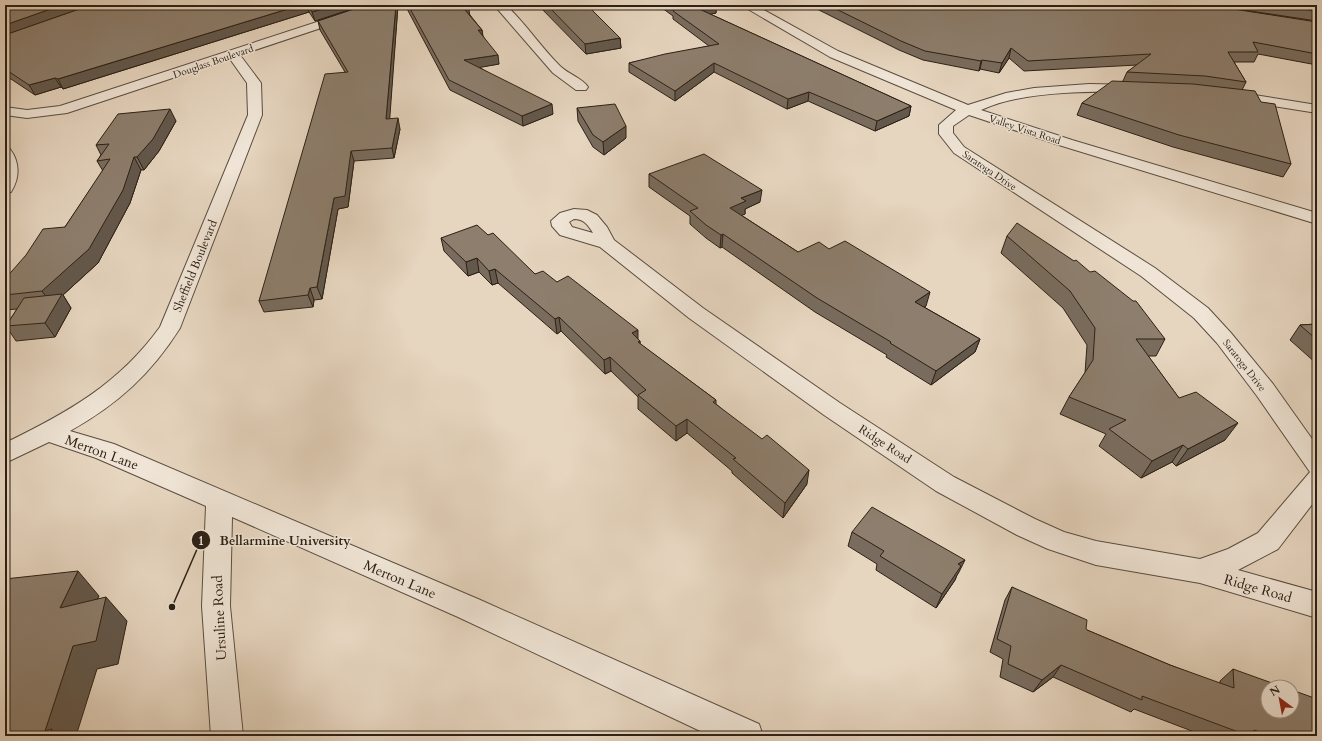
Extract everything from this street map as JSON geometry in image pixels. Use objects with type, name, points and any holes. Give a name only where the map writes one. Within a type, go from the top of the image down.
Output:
[{"type":"street","name":"Douglass Boulevard","points":[[5,111],[28,114],[44,113],[81,105],[380,5]]},
{"type":"street","points":[[500,5],[518,24],[545,60],[566,80],[581,87]]},
{"type":"street","name":"Valley Vista Road","points":[[747,5],[834,54],[968,110],[1067,143],[1317,219]]},
{"type":"street","name":"Sheffield Boulevard","points":[[5,454],[48,433],[93,408],[125,381],[157,350],[170,328],[244,146],[255,115],[254,83],[233,54]]},
{"type":"street","name":"Saratoga Drive","points":[[1147,88],[1095,87],[1047,91],[989,102],[950,119],[946,125],[946,134],[959,150],[1148,272],[1201,313],[1224,338],[1265,390],[1317,465]]},
{"type":"street","points":[[1212,93],[1317,109]]},
{"type":"street","points":[[5,152],[11,172],[5,188]]},
{"type":"street","name":"Ridge Road","points":[[606,243],[696,313],[832,409],[945,484],[1026,527],[1096,553],[1200,571],[1317,605]]},
{"type":"street","name":"Merton Lane","points":[[48,433],[105,451],[468,608],[747,736]]},
{"type":"street","name":"Ridge Road","points":[[1200,571],[1236,558],[1268,541],[1317,480]]},
{"type":"street","name":"Ursuline Road","points":[[218,501],[216,606],[227,736]]},
{"type":"building","points":[[5,5],[62,5],[5,25]]},
{"type":"building","points":[[91,5],[301,5],[58,79],[55,78],[29,85],[5,69],[5,35]]},
{"type":"building","points":[[308,5],[335,5],[312,12]]},
{"type":"building","points":[[366,5],[396,5],[386,119],[398,118],[392,148],[351,151],[345,196],[334,198],[317,287],[310,288],[308,295],[259,301],[325,74],[348,72],[318,21]]},
{"type":"building","points":[[408,5],[465,5],[469,9],[465,10],[482,30],[478,30],[498,55],[464,60],[552,104],[522,116],[449,80]]},
{"type":"building","points":[[547,5],[587,5],[620,38],[585,44]]},
{"type":"building","points":[[670,5],[715,5],[697,8],[911,106],[877,121],[809,92],[788,99],[714,63],[675,91],[629,63],[665,54],[719,44],[673,11],[675,9]]},
{"type":"building","points":[[828,5],[1208,5],[1317,22],[1317,54],[1253,42],[1258,52],[1228,52],[1246,82],[1205,76],[1127,72],[1151,54],[1028,61],[1011,48],[1002,63],[981,61],[925,51],[901,41]]},
{"type":"building","points":[[1274,5],[1317,5],[1317,11]]},
{"type":"building","points":[[1112,81],[1193,84],[1255,91],[1261,102],[1275,104],[1291,164],[1179,135],[1082,103]]},
{"type":"building","points":[[615,104],[626,126],[603,142],[593,135],[577,108]]},
{"type":"building","points":[[170,109],[153,139],[137,157],[134,157],[123,190],[89,249],[42,291],[5,295],[5,279],[26,255],[43,229],[65,227],[110,159],[97,161],[109,144],[96,145],[118,114]]},
{"type":"building","points":[[704,154],[762,190],[741,198],[746,201],[730,208],[798,252],[819,242],[829,249],[845,241],[930,292],[915,302],[980,339],[936,371],[817,298],[723,234],[721,235],[706,225],[690,211],[698,208],[649,174]]},
{"type":"building","points":[[1017,223],[1074,261],[1076,260],[1090,272],[1095,271],[1133,301],[1136,301],[1165,339],[1136,339],[1179,398],[1196,392],[1238,423],[1188,449],[1183,445],[1152,461],[1109,429],[1126,420],[1069,397],[1093,360],[1095,328],[1070,291],[1007,236]]},
{"type":"building","points":[[477,225],[488,235],[493,233],[535,274],[543,271],[557,282],[568,276],[638,330],[632,333],[640,341],[638,342],[716,400],[713,402],[762,439],[767,435],[809,470],[785,503],[733,459],[736,458],[687,419],[676,426],[638,395],[646,390],[610,357],[604,360],[559,317],[555,319],[495,269],[489,271],[477,258],[466,262],[441,238]]},
{"type":"building","points":[[62,294],[45,323],[6,326],[24,298]]},
{"type":"building","points":[[1317,324],[1317,340],[1300,325]]},
{"type":"building","points":[[872,507],[965,560],[958,564],[961,566],[942,594],[880,556],[884,551],[852,532]]},
{"type":"building","points":[[78,571],[60,608],[106,597],[96,641],[73,646],[45,731],[52,729],[49,736],[5,736],[5,579]]},
{"type":"building","points":[[1012,587],[1087,620],[1087,630],[1170,665],[1234,688],[1233,669],[1261,679],[1260,719],[1300,719],[1300,693],[1317,699],[1317,736],[1270,736],[1254,730],[1254,736],[1249,736],[1142,696],[1142,700],[1061,665],[1042,680],[1008,664],[1011,646],[997,639]]},
{"type":"place","name":"Bellarmine University","points":[[172,607]]}]
